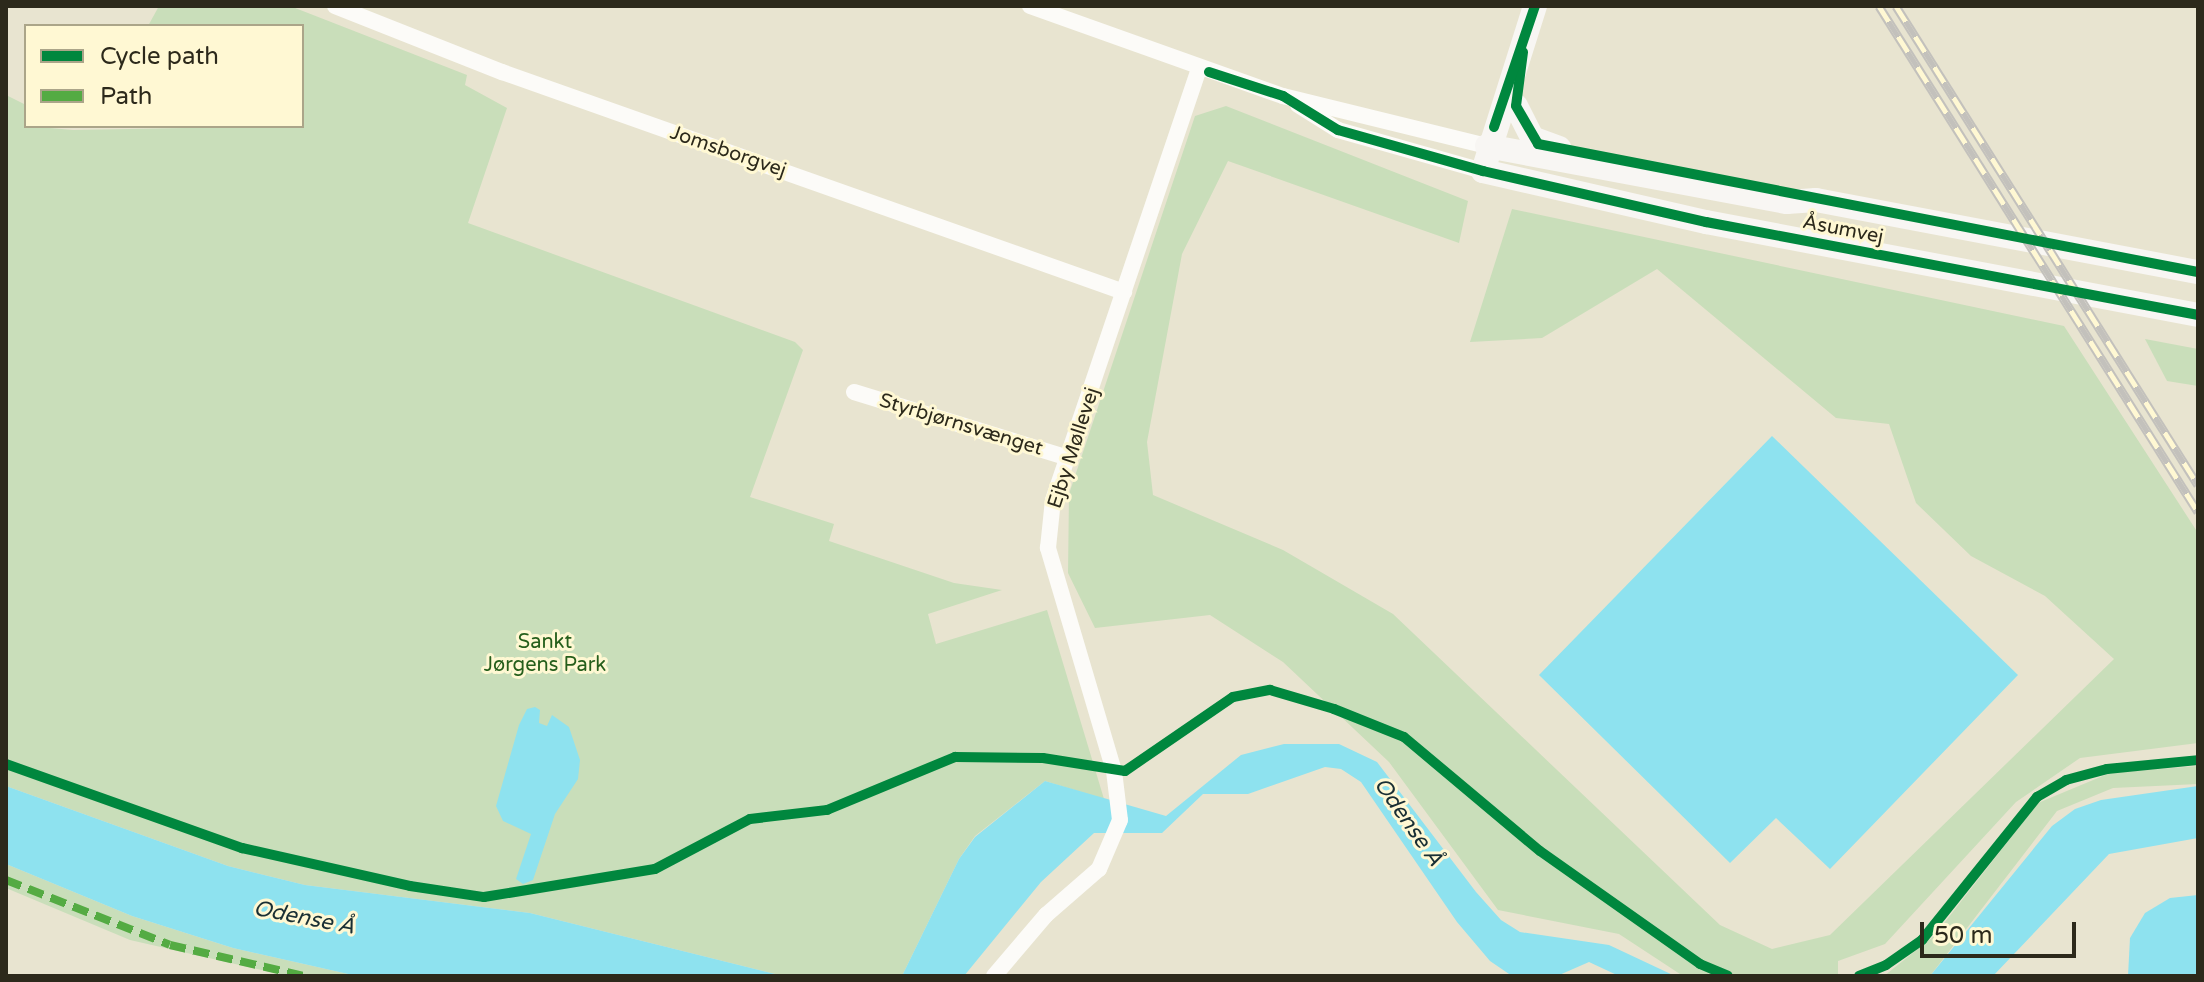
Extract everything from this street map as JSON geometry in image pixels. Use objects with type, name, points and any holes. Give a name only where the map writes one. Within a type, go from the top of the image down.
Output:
[{"type":"street","name":"Jomsborgvej","points":[[335,6],[517,77],[1124,292]]},
{"type":"street","points":[[1030,6],[1199,69],[1283,96],[1497,148]]},
{"type":"street","points":[[1283,96],[1338,130],[1491,172],[1535,6]]},
{"type":"street","points":[[1497,148],[1516,106],[1523,52]]},
{"type":"street","name":"Ejby Møllevej","points":[[994,976],[1046,915],[1099,869],[1116,840],[1120,803],[1052,574],[1048,548],[1053,500],[1199,69]]},
{"type":"street","points":[[1516,106],[1538,144],[1816,200]]},
{"type":"street","name":"Åsumvej","points":[[1497,148],[1787,202],[1816,200],[2198,272]]},
{"type":"street","name":"Åsumvej","points":[[1491,172],[1993,278],[2198,315]]},
{"type":"street","name":"Styrbjørnsvænget","points":[[854,392],[1068,458]]},
{"type":"green space","name":"Sankt Jørgens Park","points":[[159,6],[290,6],[467,75],[465,85],[507,108],[468,223],[795,342],[803,350],[750,497],[834,524],[829,541],[954,583],[1002,590],[928,614],[936,644],[1047,610],[1104,799],[1045,781],[975,836],[959,859],[902,976],[783,976],[530,913],[305,885],[228,866],[6,786],[6,95],[24,104],[24,128],[304,128],[304,24],[149,24]]},
{"type":"green space","points":[[1226,106],[1468,201],[1459,243],[1228,161],[1182,254],[1147,442],[1153,495],[1283,550],[1393,614],[1720,925],[1772,949],[1830,935],[2114,659],[2045,596],[1971,556],[1916,503],[1889,424],[1836,418],[1657,269],[1542,338],[1470,342],[1512,209],[2064,326],[2198,533],[2198,743],[2080,758],[2016,802],[1885,944],[1838,961],[1838,976],[1683,976],[1619,934],[1498,910],[1389,762],[1283,662],[1210,615],[1095,628],[1068,573],[1069,494],[1195,116]]},
{"type":"green space","points":[[2145,339],[2198,349],[2198,386],[2167,381]]},
{"type":"green space","points":[[2198,766],[2198,784],[2113,788],[2057,811],[1930,976],[1884,976],[1934,936],[2038,803],[2110,773]]},
{"type":"green space","points":[[6,864],[132,916],[233,948],[357,976],[288,976],[130,940],[6,888]]},
{"type":"water","points":[[1772,436],[2018,675],[1830,869],[1776,818],[1730,863],[1539,675]]},
{"type":"water","points":[[535,707],[540,710],[539,723],[547,726],[552,715],[569,727],[580,760],[578,779],[555,814],[533,880],[523,884],[516,879],[531,834],[503,821],[496,806],[519,725],[527,709]]},
{"type":"water","name":"Odense Å","points":[[1284,744],[1339,744],[1377,762],[1476,892],[1501,920],[1520,932],[1609,945],[1675,976],[1619,976],[1589,962],[1557,976],[1512,976],[1490,961],[1457,922],[1361,782],[1341,769],[1325,767],[1248,794],[1203,794],[1162,833],[1094,833],[1041,882],[964,976],[902,976],[959,859],[975,837],[1045,781],[1166,816],[1241,755]]},
{"type":"water","name":"Odense Å","points":[[6,786],[228,866],[305,885],[530,913],[783,976],[357,976],[233,948],[132,916],[6,864]]},
{"type":"water","points":[[2198,786],[2198,838],[2109,854],[1993,976],[1930,976],[2052,826],[2075,809],[2101,800]]},
{"type":"water","points":[[2198,895],[2198,976],[2128,976],[2130,938],[2145,913],[2170,898]]},
{"type":"railway","points":[[1879,6],[2198,512]]},
{"type":"railway","points":[[1896,6],[2198,485]]},
{"type":"marked path","points":[[6,880],[170,945],[304,976]]},
{"type":"cycle path","points":[[1494,127],[1535,6]]},
{"type":"cycle path","points":[[1523,52],[1516,106],[1538,144],[2198,272]]},
{"type":"cycle path","points":[[1209,72],[1283,96],[1338,130],[1483,171],[1706,222],[2198,315]]},
{"type":"cycle path","points":[[6,764],[242,848],[410,886],[484,897],[655,869],[750,819],[827,810],[955,757],[1043,758],[1125,771],[1233,697],[1270,690],[1334,709],[1404,737],[1540,851],[1700,964],[1728,976]]},
{"type":"cycle path","points":[[1859,976],[1886,965],[1922,940],[2037,797],[2066,780],[2107,769],[2198,760]]}]
